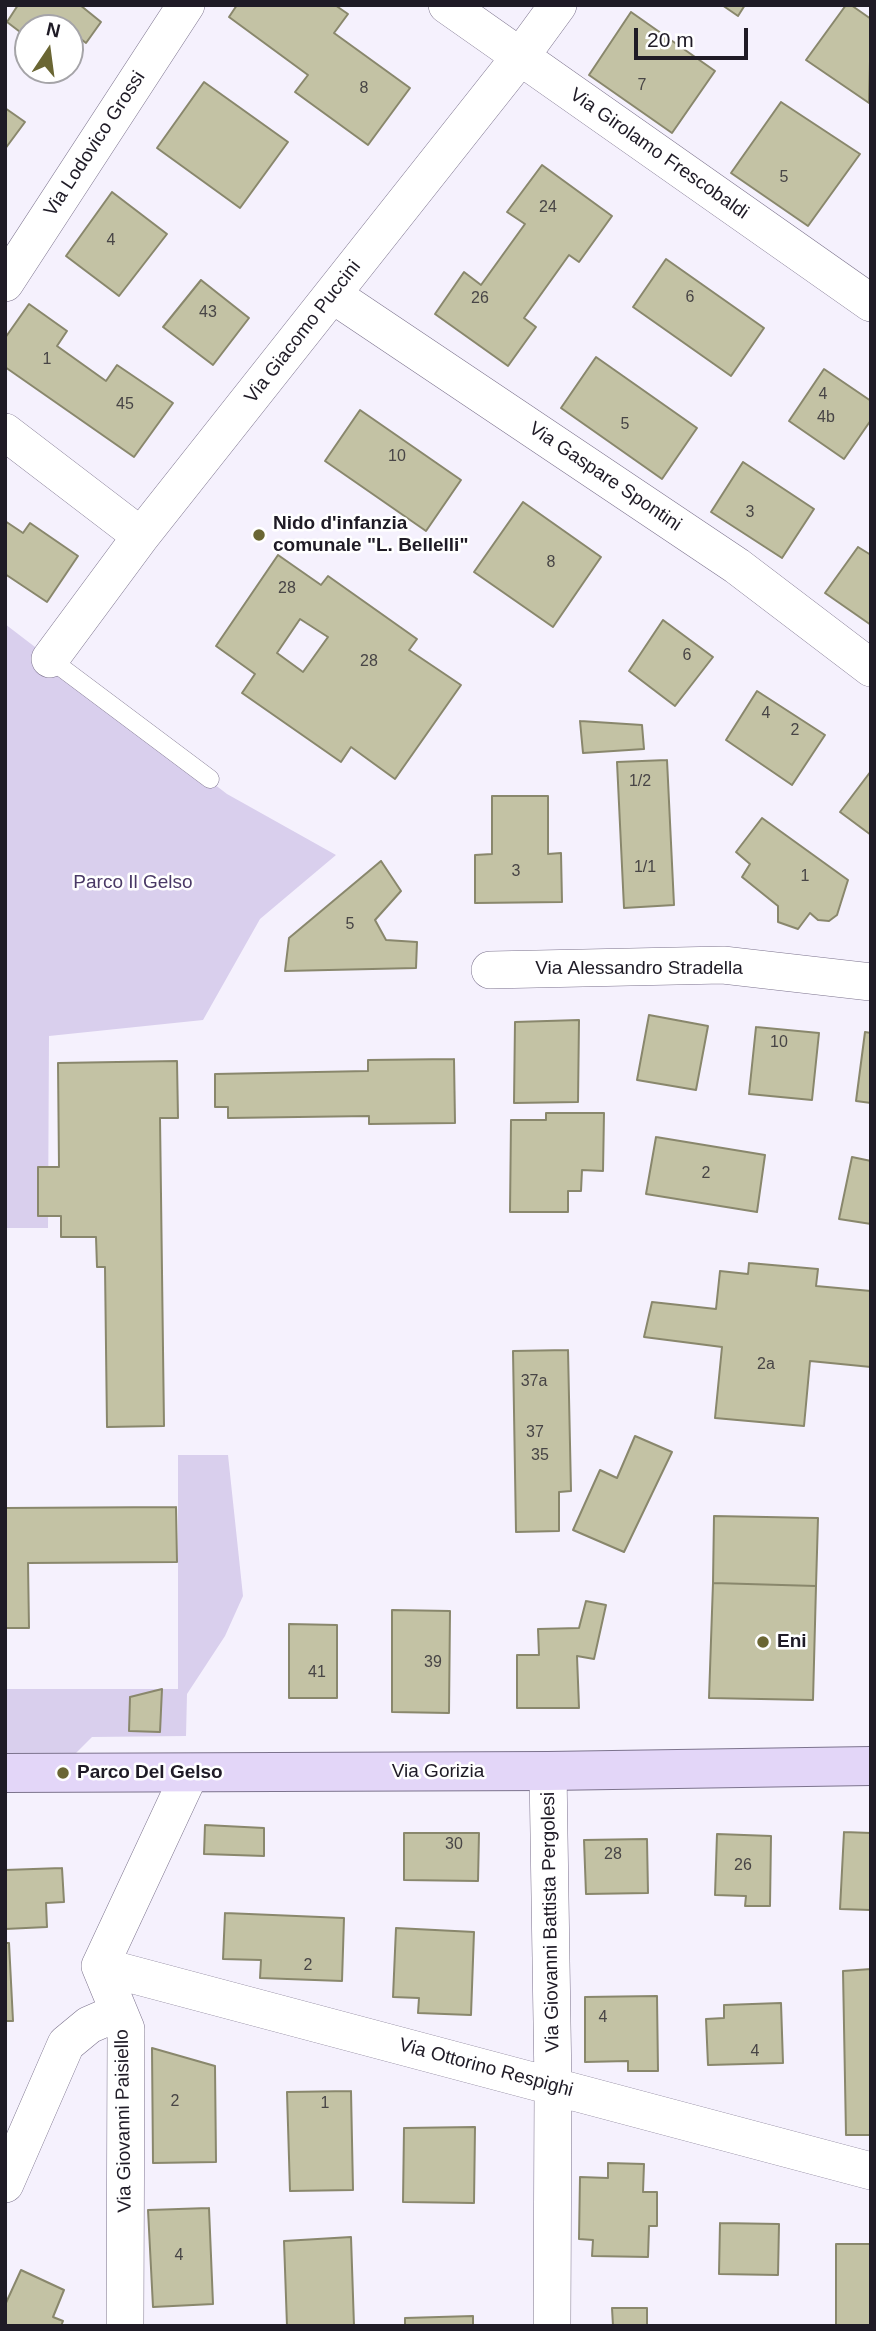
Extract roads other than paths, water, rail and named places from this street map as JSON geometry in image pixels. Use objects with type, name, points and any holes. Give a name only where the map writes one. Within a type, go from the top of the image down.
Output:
[{"type":"main road","name":"Via Gorizia","points":[[5,1773],[548,1771],[871,1766]]},
{"type":"street","name":"Via Lodovico Grossi","points":[[5,283],[186,5]]},
{"type":"street","name":"Via Girolamo Frescobaldi","points":[[447,5],[871,303]]},
{"type":"street","name":"Via Giacomo Puccini","points":[[50,659],[141,536],[520,57],[558,5]]},
{"type":"street","name":"Via Gaspare Spontini","points":[[333,295],[737,566],[871,668]]},
{"type":"street","points":[[5,432],[141,536]]},
{"type":"street","name":"Via Alessandro Stradella","points":[[490,970],[723,965],[871,982]]},
{"type":"street","name":"Via Giovanni Battista Pergolesi","points":[[548,1771],[553,2085],[552,2326]]},
{"type":"street","points":[[100,1966],[190,1773]]},
{"type":"street","name":"Via Ottorino Respighi","points":[[100,1966],[871,2171]]},
{"type":"street","name":"Via Giovanni Paisiello","points":[[100,1966],[126,2029],[125,2326]]},
{"type":"street","points":[[5,2184],[66,2044],[89,2025],[119,2012]]},
{"type":"lane","points":[[50,659],[210,779]]},
{"type":"place","name":"Nido d'infanzia comunale \"L. Bellelli\"","points":[[259,535]]},
{"type":"place","name":"Eni","points":[[763,1642]]},
{"type":"place","name":"Parco Del Gelso","points":[[63,1773]]},
{"type":"park label","name":"Parco Il Gelso","points":[[133,883]]}]
